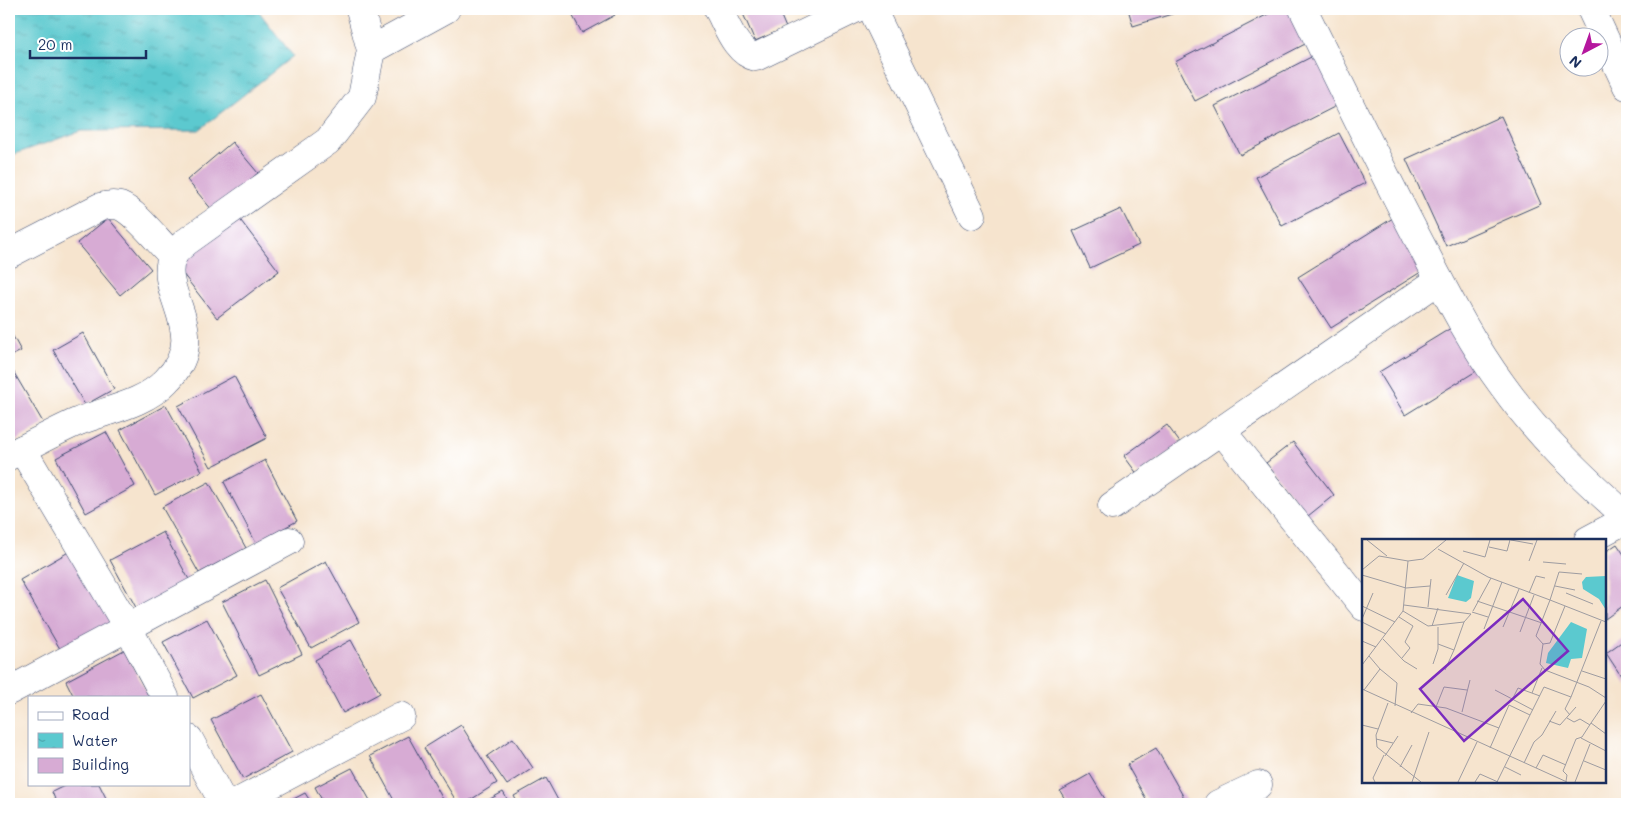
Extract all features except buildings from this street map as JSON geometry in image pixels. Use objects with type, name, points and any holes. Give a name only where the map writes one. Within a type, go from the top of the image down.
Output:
[{"type":"street","points":[[164,696],[128,628],[15,453],[77,422],[147,396],[167,381],[185,354],[185,329],[170,274],[173,256],[186,242],[328,141],[362,97],[371,50],[360,9]]},
{"type":"street","points":[[371,50],[446,9]]},
{"type":"street","points":[[718,9],[740,49],[748,55],[756,57],[855,9]]},
{"type":"street","points":[[872,9],[972,215]]},
{"type":"street","points":[[1303,9],[1378,163],[1458,316],[1503,386],[1550,444],[1590,485],[1627,518],[1590,539]]},
{"type":"street","points":[[1591,9],[1627,86]]},
{"type":"street","points":[[9,254],[100,206],[111,204],[121,206],[130,213],[173,256]]},
{"type":"street","points":[[1112,506],[1439,280]]},
{"type":"street","points":[[1221,430],[1362,605]]},
{"type":"street","points":[[9,691],[289,541]]},
{"type":"street","points":[[234,804],[401,716]]},
{"type":"street","points":[[190,741],[224,804]]},
{"type":"street","points":[[1218,804],[1258,785]]},
{"type":"water","points":[[9,9],[257,9],[293,56],[199,130],[81,131],[9,156]]}]
